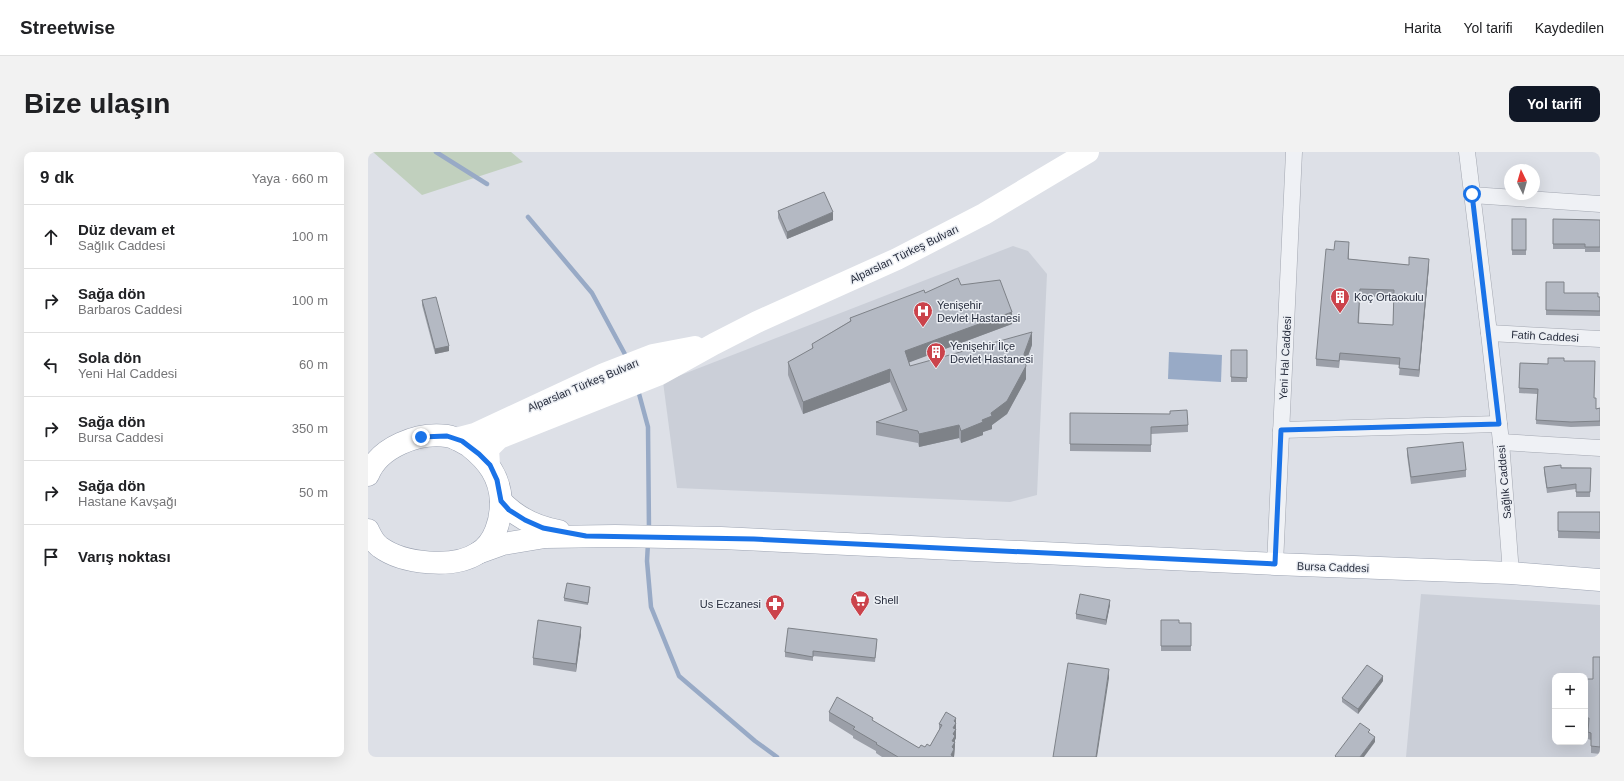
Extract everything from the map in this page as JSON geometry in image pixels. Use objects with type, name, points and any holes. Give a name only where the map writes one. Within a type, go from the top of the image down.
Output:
[{"type":"main road","name":"Alparslan Türkeş Bulvarı","points":[[456,439],[475,434],[604,374],[656,365],[714,344],[758,322],[897,259],[984,214],[1088,152]]},
{"type":"main road","name":"Alparslan Türkeş Bulvarı","points":[[490,465],[488,449],[499,438],[614,393],[656,365]]},
{"type":"main road","points":[[368,473],[378,458],[387,450],[409,440],[447,436],[456,439],[479,454],[490,465],[497,480],[501,501],[499,520],[491,541],[478,553]]},
{"type":"main road","name":"Bursa Caddesi","points":[[501,501],[509,510],[525,520],[543,528],[586,536]]},
{"type":"main road","name":"Bursa Caddesi","points":[[372,540],[391,554],[408,560],[432,563],[457,561],[503,544],[522,540],[545,537],[627,536],[754,539],[1275,564],[1511,573],[1600,580]]},
{"type":"street","name":"Yeni Hal Caddesi","points":[[1275,564],[1294,152]]},
{"type":"street","name":"Sağlık Caddesi","points":[[1467,152],[1501,442],[1511,573]]},
{"type":"street","points":[[1472,194],[1600,204]]},
{"type":"street","name":"Fatih Caddesi","points":[[1489,333],[1600,339]]},
{"type":"street","points":[[1281,430],[1499,424]]},
{"type":"street","points":[[1501,442],[1600,448]]},
{"type":"shaded area","name":"Yenişehir Devlet Hastanesi","points":[[1013,246],[1028,251],[1047,274],[1037,495],[1010,502],[677,488],[663,382]]},
{"type":"shaded area","points":[[1421,594],[1600,605],[1600,757],[1406,757]]},
{"type":"green space","points":[[373,152],[511,152],[523,162],[422,195]]},
{"type":"water","points":[[1169,352],[1222,355],[1221,382],[1168,379]]},
{"type":"building","points":[[824,192],[833,212],[787,232],[778,211]]},
{"type":"building","points":[[1512,219],[1526,219],[1526,250],[1512,250]]},
{"type":"building","points":[[1553,219],[1600,220],[1600,247],[1585,247],[1585,244],[1553,244]]},
{"type":"building","name":"Koç Ortaokulu","points":[[1335,241],[1349,242],[1348,259],[1409,265],[1409,257],[1429,259],[1419,370],[1399,368],[1400,358],[1340,353],[1339,361],[1316,359],[1326,249],[1334,250]],"holes":[[[1360,289],[1394,290],[1393,325],[1358,323]]]},
{"type":"building","name":"Yenişehir İlçe Devlet Hastanesi","points":[[958,278],[961,285],[1000,280],[1012,312],[905,351],[910,366],[1032,332],[1024,354],[1026,366],[1007,401],[991,413],[992,416],[982,420],[983,422],[961,431],[959,425],[919,434],[918,431],[876,422],[907,410],[890,369],[803,402],[788,362],[813,348],[812,344],[851,321],[850,318],[924,290],[925,293]]},
{"type":"building","points":[[1546,282],[1564,282],[1564,293],[1598,293],[1598,297],[1600,297],[1600,311],[1546,310]]},
{"type":"building","points":[[436,297],[449,346],[435,349],[422,300]]},
{"type":"building","points":[[1231,350],[1247,350],[1247,378],[1231,377]]},
{"type":"building","points":[[1548,358],[1564,358],[1564,361],[1595,361],[1594,398],[1596,398],[1596,409],[1600,408],[1600,421],[1571,422],[1536,420],[1538,389],[1519,388],[1520,363],[1548,364]]},
{"type":"building","points":[[1187,410],[1188,425],[1151,427],[1151,445],[1070,444],[1070,413],[1170,414],[1170,411]]},
{"type":"building","points":[[1463,442],[1466,470],[1411,477],[1407,448]]},
{"type":"building","points":[[1561,465],[1561,468],[1591,468],[1590,492],[1576,492],[1576,484],[1547,488],[1544,467]]},
{"type":"building","points":[[1558,512],[1600,512],[1600,532],[1558,531]]},
{"type":"building","points":[[567,583],[590,587],[588,603],[564,598]]},
{"type":"building","points":[[1080,594],[1110,600],[1106,620],[1076,614]]},
{"type":"building","points":[[538,620],[581,627],[576,664],[533,658]]},
{"type":"building","points":[[1161,620],[1179,620],[1179,623],[1191,623],[1191,646],[1161,646]]},
{"type":"building","points":[[788,628],[877,639],[875,658],[813,651],[813,657],[785,652]]},
{"type":"building","points":[[1593,657],[1600,657],[1600,747],[1591,746],[1591,733],[1588,732],[1588,679],[1593,679]]},
{"type":"building","points":[[1068,663],[1109,669],[1096,757],[1053,757]]},
{"type":"building","points":[[1367,665],[1383,676],[1358,709],[1342,698]]},
{"type":"building","points":[[837,697],[919,748],[921,745],[925,747],[927,744],[930,746],[942,725],[939,724],[946,712],[956,718],[954,721],[956,723],[953,728],[956,729],[953,734],[955,736],[952,741],[955,742],[952,747],[954,749],[951,755],[954,757],[898,757],[853,729],[855,727],[829,712]]},
{"type":"building","points":[[1360,723],[1370,730],[1368,732],[1375,737],[1360,757],[1336,757],[1335,756]]},
{"type":"waterway","points":[[436,152],[487,184]]},
{"type":"waterway","points":[[528,217],[592,293],[627,358]]},
{"type":"waterway","points":[[638,390],[648,427],[649,531]]},
{"type":"waterway","points":[[648,543],[647,561],[651,607],[679,676],[755,741],[777,757]]},
{"type":"place","name":"Koç Ortaokulu","points":[[1340,314]]},
{"type":"place","name":"Yenişehir Devlet Hastanesi","points":[[923,328]]},
{"type":"place","name":"Yenişehir İlçe Devlet Hastanesi","points":[[936,369]]},
{"type":"place","name":"Shell","points":[[860,617]]},
{"type":"place","name":"Us Eczanesi","points":[[775,621]]},
{"type":"route","points":[[421,437],[447,436],[462,441],[479,454],[490,465],[497,480],[501,501],[509,510],[525,520],[543,528],[586,536],[754,539],[996,552],[1275,564],[1281,430],[1499,424],[1472,194]]}]
